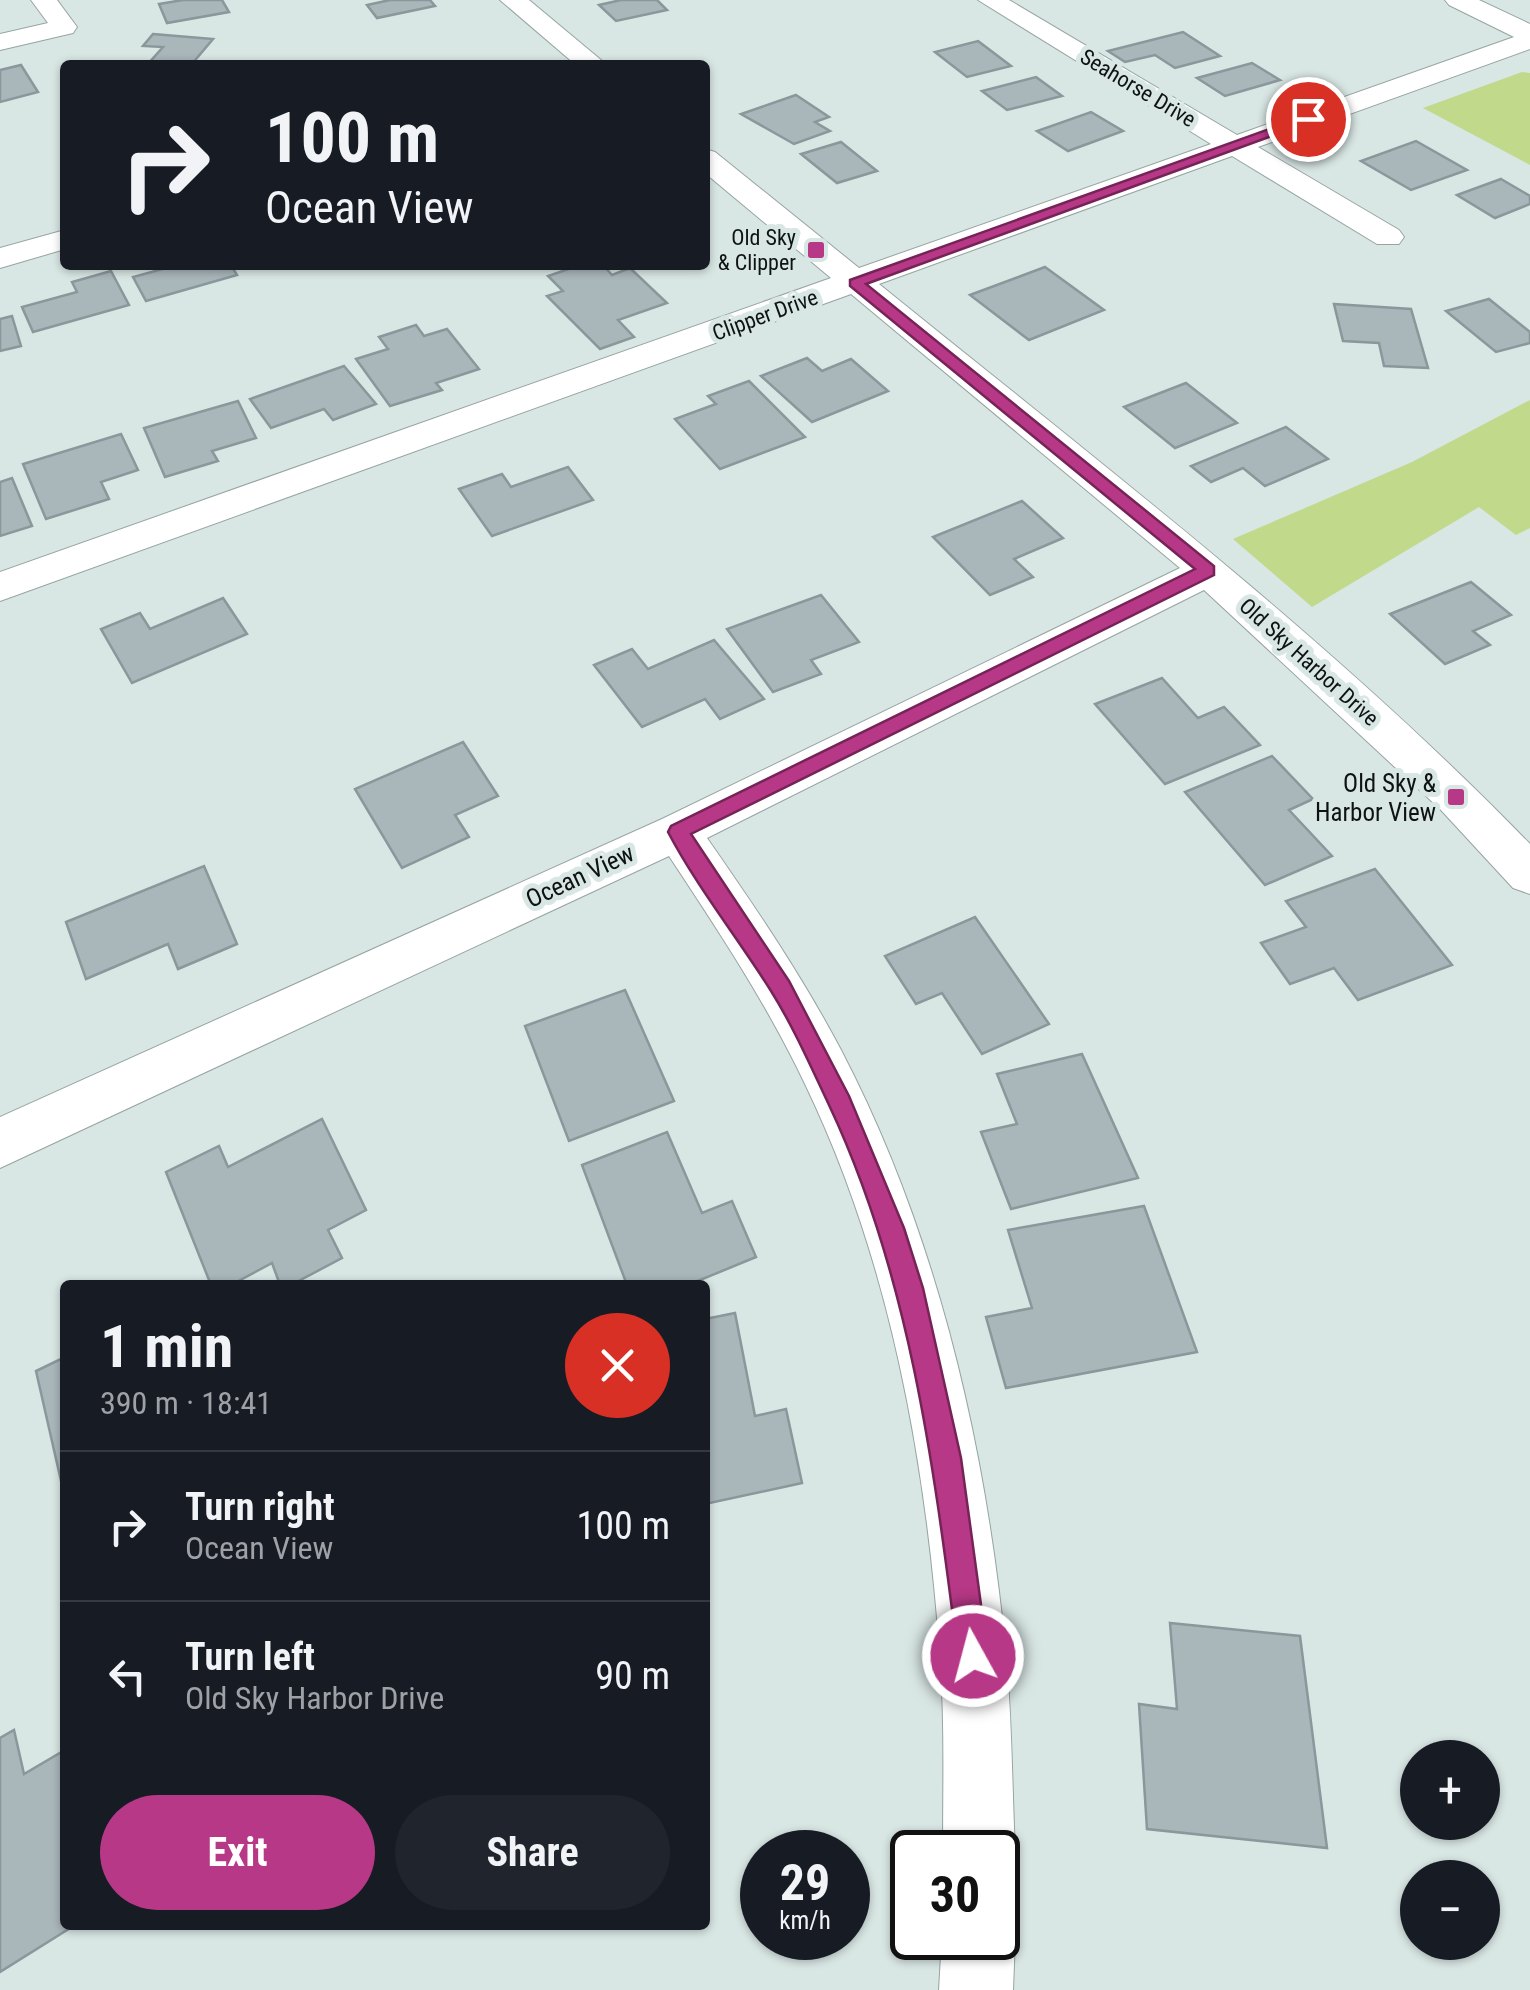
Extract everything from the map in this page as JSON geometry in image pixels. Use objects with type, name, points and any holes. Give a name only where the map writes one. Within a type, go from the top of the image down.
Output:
[{"type":"street","points":[[0,42],[64,26],[44,0]]},
{"type":"street","points":[[513,0],[587,60]]},
{"type":"street","name":"Seahorse Drive","points":[[991,0],[1388,237]]},
{"type":"street","points":[[1458,0],[1530,37]]},
{"type":"street","name":"Clipper Drive","points":[[0,587],[855,283],[1530,37]]},
{"type":"street","name":"Old Sky Harbor Drive","points":[[710,162],[1208,570],[1456,796],[1527,866]]},
{"type":"street","points":[[0,258],[60,240]]},
{"type":"street","name":"Ocean View","points":[[0,1143],[678,832],[1208,570]]},
{"type":"street","points":[[678,832],[781,988],[841,1104],[892,1228],[910,1288],[947,1458],[973,1656],[978,1830]]},
{"type":"street","points":[[976,1990],[977,1960]]},
{"type":"green space","points":[[1522,72],[1530,73],[1530,165],[1423,108]]},
{"type":"green space","points":[[1530,400],[1530,528],[1516,535],[1479,507],[1312,607],[1233,539],[1412,462]]},
{"type":"building","points":[[222,0],[229,12],[167,23],[159,4]]},
{"type":"building","points":[[390,0],[430,0],[435,6],[377,18],[367,5]]},
{"type":"building","points":[[621,0],[657,0],[667,10],[616,21],[599,5]]},
{"type":"building","points":[[1183,32],[1220,56],[1175,68],[1155,55],[1125,62],[1108,51]]},
{"type":"building","points":[[153,34],[213,39],[195,60],[151,60],[163,47],[143,46]]},
{"type":"building","points":[[978,41],[1011,66],[967,77],[935,52]]},
{"type":"building","points":[[1252,63],[1280,80],[1225,96],[1197,78]]},
{"type":"building","points":[[21,65],[38,92],[0,102],[0,70]]},
{"type":"building","points":[[1036,77],[1062,96],[1007,110],[982,91]]},
{"type":"building","points":[[796,95],[829,117],[815,122],[830,131],[794,144],[741,114]]},
{"type":"building","points":[[1091,112],[1123,131],[1068,151],[1037,131]]},
{"type":"building","points":[[1416,141],[1467,170],[1411,190],[1361,161]]},
{"type":"building","points":[[841,142],[877,171],[837,183],[801,154]]},
{"type":"building","points":[[1501,179],[1530,196],[1530,204],[1495,218],[1457,195]]},
{"type":"building","points":[[1045,267],[1104,310],[1029,340],[970,295]]},
{"type":"building","points":[[159,270],[234,270],[237,275],[146,301],[133,277]]},
{"type":"building","points":[[565,270],[608,270],[612,275],[632,270],[667,303],[618,320],[634,337],[600,349],[547,296],[563,291],[548,276]]},
{"type":"building","points":[[111,271],[129,305],[33,332],[22,307],[77,292],[72,282]]},
{"type":"building","points":[[1489,299],[1530,332],[1530,343],[1496,352],[1446,311]]},
{"type":"building","points":[[1334,304],[1411,309],[1428,368],[1384,366],[1379,343],[1343,341]]},
{"type":"building","points":[[12,316],[21,346],[0,351],[0,319]]},
{"type":"building","points":[[416,325],[424,336],[447,329],[479,369],[436,383],[442,390],[390,406],[356,359],[388,349],[379,337]]},
{"type":"building","points":[[807,358],[822,371],[851,359],[888,391],[812,422],[761,376]]},
{"type":"building","points":[[344,366],[376,404],[333,420],[324,409],[271,428],[250,399]]},
{"type":"building","points":[[749,381],[805,437],[720,469],[675,419],[716,404],[708,396]]},
{"type":"building","points":[[1186,383],[1237,423],[1175,448],[1124,407]]},
{"type":"building","points":[[238,401],[256,438],[212,451],[218,461],[165,477],[144,428]]},
{"type":"building","points":[[1286,427],[1328,459],[1265,486],[1243,468],[1211,482],[1191,466]]},
{"type":"building","points":[[121,434],[138,470],[101,482],[109,499],[46,519],[23,464]]},
{"type":"building","points":[[568,467],[593,500],[492,536],[459,489],[502,474],[511,487]]},
{"type":"building","points":[[12,478],[32,526],[0,536],[0,482]]},
{"type":"building","points":[[1022,501],[1063,538],[1014,559],[1033,577],[990,595],[933,537]]},
{"type":"building","points":[[1471,582],[1511,615],[1473,631],[1490,645],[1445,664],[1390,614]]},
{"type":"building","points":[[821,595],[859,642],[811,660],[821,674],[773,692],[727,629]]},
{"type":"building","points":[[223,598],[247,634],[132,683],[101,629],[140,613],[150,629]]},
{"type":"building","points":[[714,640],[764,699],[720,719],[705,699],[642,727],[594,665],[632,649],[648,669]]},
{"type":"building","points":[[1162,678],[1198,718],[1224,707],[1260,745],[1165,784],[1095,704]]},
{"type":"building","points":[[463,742],[498,796],[455,815],[469,837],[402,868],[355,789]]},
{"type":"building","points":[[1272,756],[1313,799],[1289,810],[1332,856],[1265,885],[1185,792]]},
{"type":"building","points":[[204,866],[237,944],[178,969],[168,944],[86,979],[66,922]]},
{"type":"building","points":[[1375,869],[1452,965],[1358,1000],[1334,968],[1290,984],[1261,943],[1306,927],[1286,901]]},
{"type":"building","points":[[975,917],[1049,1024],[982,1054],[942,993],[916,1004],[885,956]]},
{"type":"building","points":[[625,990],[674,1101],[569,1141],[525,1026]]},
{"type":"building","points":[[1082,1054],[1138,1178],[1011,1209],[981,1132],[1017,1124],[997,1074]]},
{"type":"building","points":[[322,1119],[366,1210],[328,1230],[342,1258],[300,1280],[278,1280],[272,1263],[240,1280],[209,1280],[166,1172],[219,1146],[228,1167]]},
{"type":"building","points":[[667,1132],[702,1213],[732,1201],[756,1257],[700,1280],[625,1280],[582,1165]]},
{"type":"building","points":[[1144,1206],[1197,1352],[1006,1388],[986,1317],[1032,1308],[1008,1230]]},
{"type":"building","points":[[735,1313],[755,1416],[786,1409],[802,1483],[710,1503],[710,1318]]},
{"type":"building","points":[[60,1359],[60,1476],[36,1371]]},
{"type":"building","points":[[1170,1623],[1300,1636],[1327,1848],[1147,1829],[1139,1704],[1177,1709]]},
{"type":"building","points":[[14,1730],[24,1774],[60,1753],[60,1930],[67,1930],[0,1972],[0,1738]]},
{"type":"place","name":"Old Sky & Clipper","points":[[816,250]]},
{"type":"place","name":"Old Sky & Harbor View","points":[[1456,797]]},
{"type":"route","points":[[973,1656],[947,1458],[910,1288],[892,1228],[841,1104],[781,988],[678,832],[1208,570],[855,283],[1308,119]]}]
